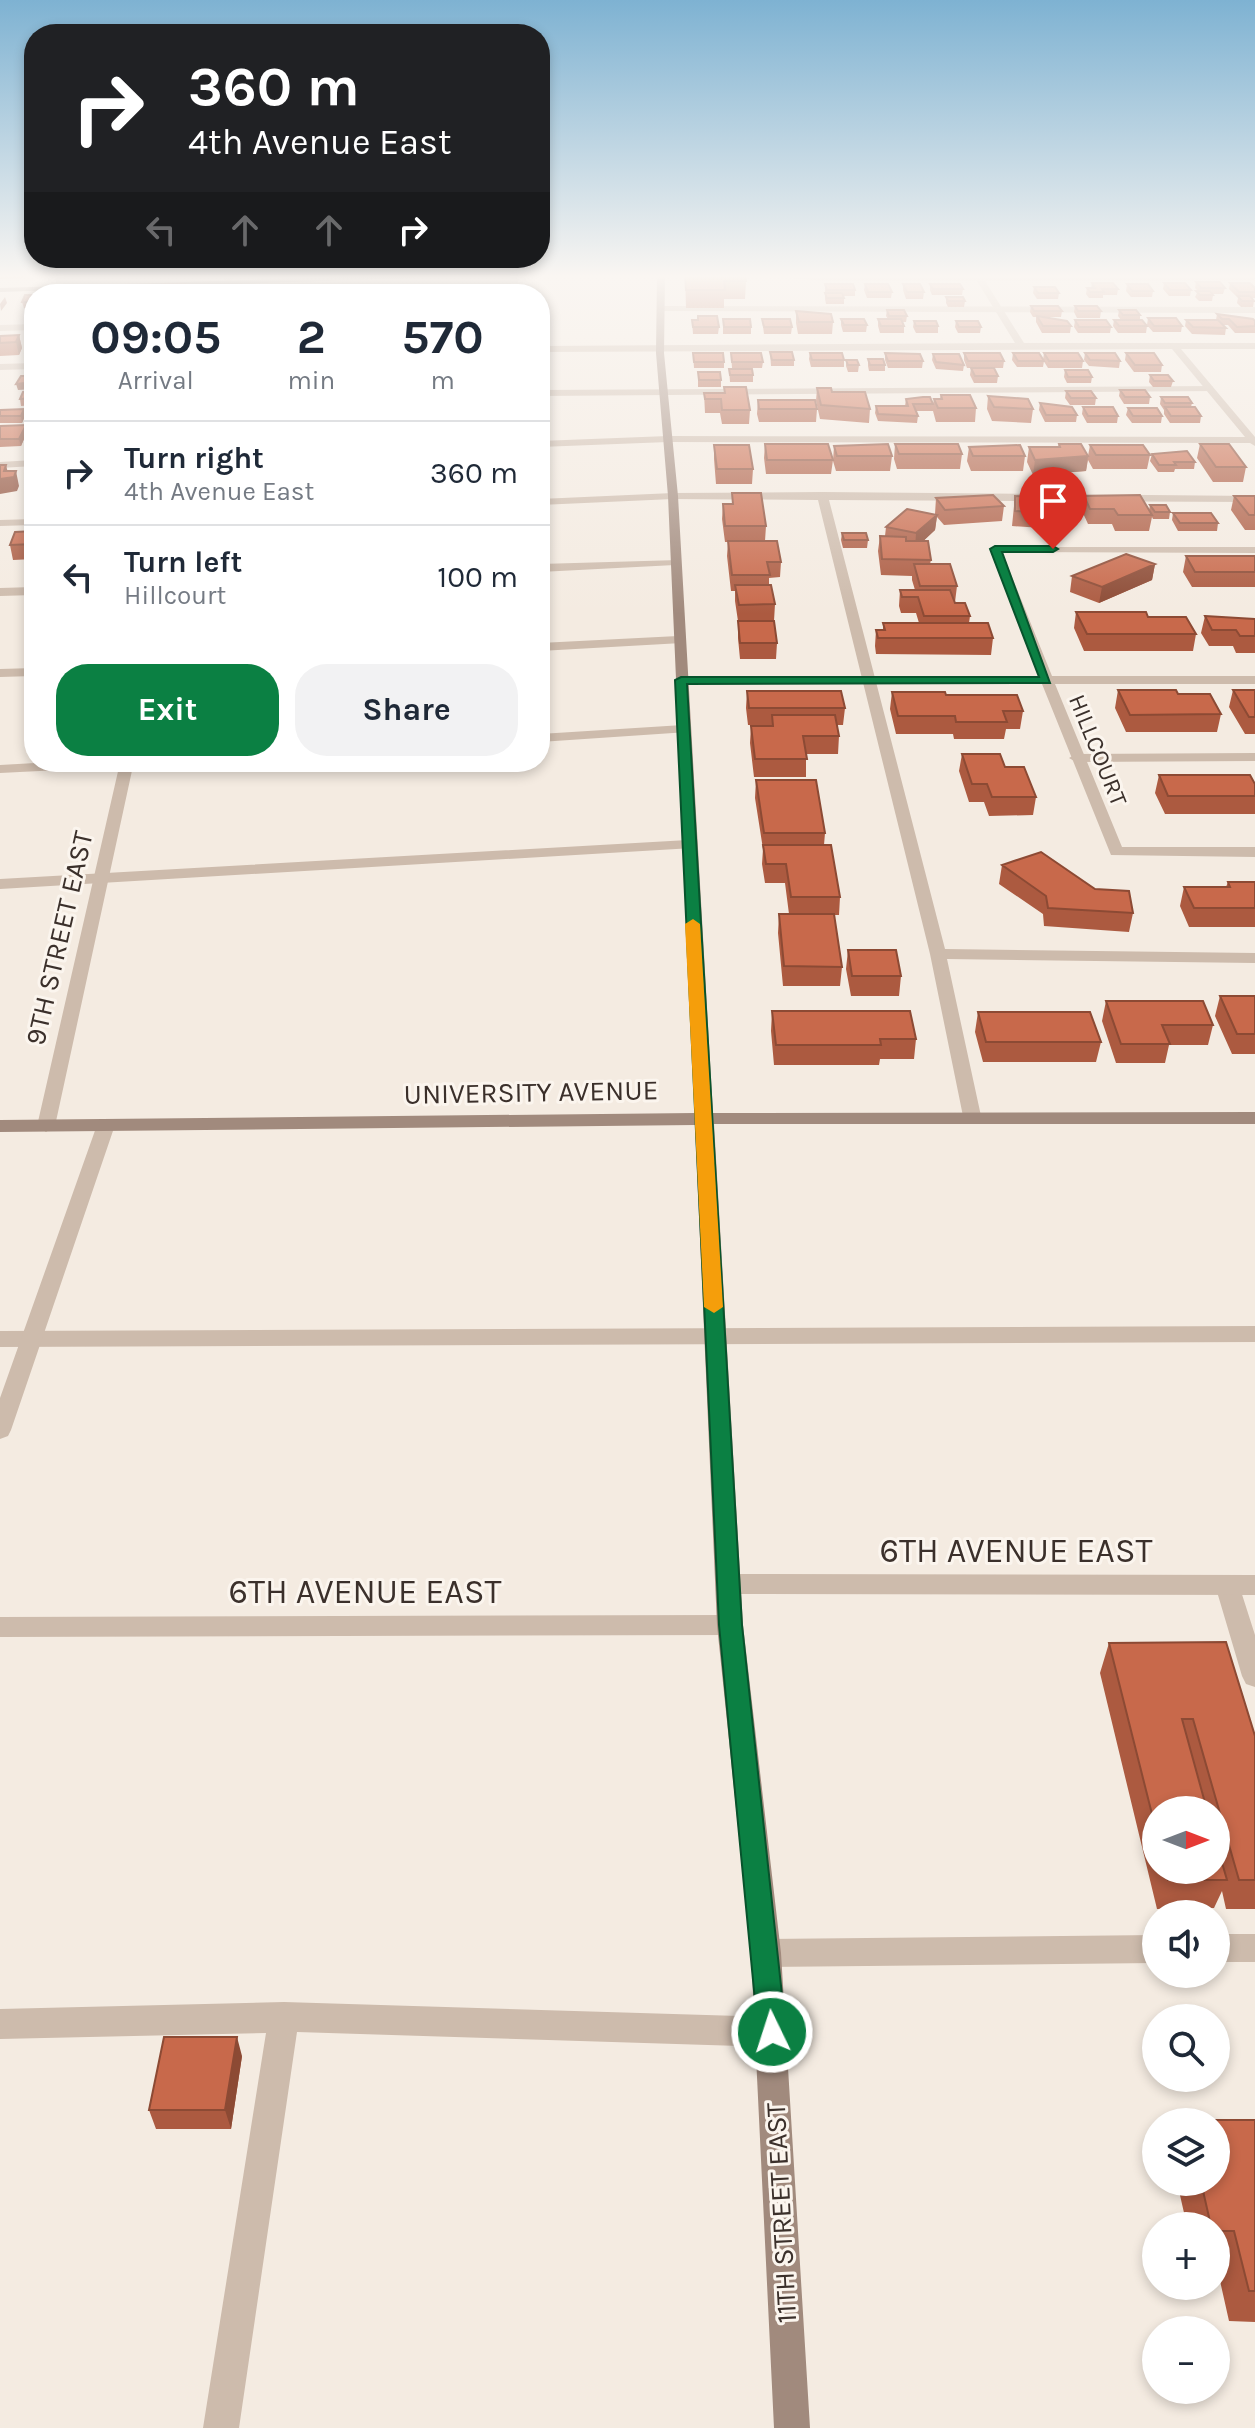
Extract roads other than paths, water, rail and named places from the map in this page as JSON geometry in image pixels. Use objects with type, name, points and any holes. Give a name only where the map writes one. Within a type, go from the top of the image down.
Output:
[{"type":"street","points":[[550,393],[1212,389],[1243,430],[1254,438]]},
{"type":"street","name":"11TH STREET EAST","points":[[663,390],[673,496],[688,845],[730,1625],[766,1953],[792,2428]]},
{"type":"street","points":[[0,413],[24,412]]},
{"type":"street","points":[[550,444],[668,439],[1254,438]]},
{"type":"street","points":[[0,465],[24,464]]},
{"type":"street","points":[[822,495],[938,954],[972,1116]]},
{"type":"street","points":[[550,502],[673,496],[822,495],[1255,499]]},
{"type":"street","points":[[0,523],[24,522]]},
{"type":"street","name":"HILLCOURT","points":[[1255,550],[995,549],[1116,852],[1255,852]]},
{"type":"street","points":[[550,568],[675,562]]},
{"type":"street","points":[[0,592],[24,591]]},
{"type":"street","points":[[550,646],[678,640]]},
{"type":"street","points":[[0,673],[24,672]]},
{"type":"street","points":[[681,680],[1255,680]]},
{"type":"street","points":[[550,737],[683,729]]},
{"type":"street","points":[[1076,758],[1255,757]]},
{"type":"street","points":[[0,769],[24,768]]},
{"type":"street","name":"9TH STREET EAST","points":[[46,1126],[125,772]]},
{"type":"street","points":[[0,884],[688,845]]},
{"type":"street","points":[[938,954],[1255,958]]},
{"type":"street","name":"UNIVERSITY AVENUE","points":[[0,1126],[972,1116],[1255,1118]]},
{"type":"street","points":[[0,1430],[106,1125]]},
{"type":"street","points":[[0,1339],[1255,1334]]},
{"type":"street","name":"6TH AVENUE EAST","points":[[728,1584],[1255,1585]]},
{"type":"street","points":[[1227,1585],[1255,1676]]},
{"type":"street","name":"6TH AVENUE EAST","points":[[0,1627],[730,1625]]},
{"type":"street","points":[[1230,1948],[1255,1948]]},
{"type":"street","points":[[766,1953],[1142,1949]]},
{"type":"street","points":[[0,2024],[284,2017],[772,2032]]},
{"type":"street","points":[[221,2428],[284,2017]]}]
